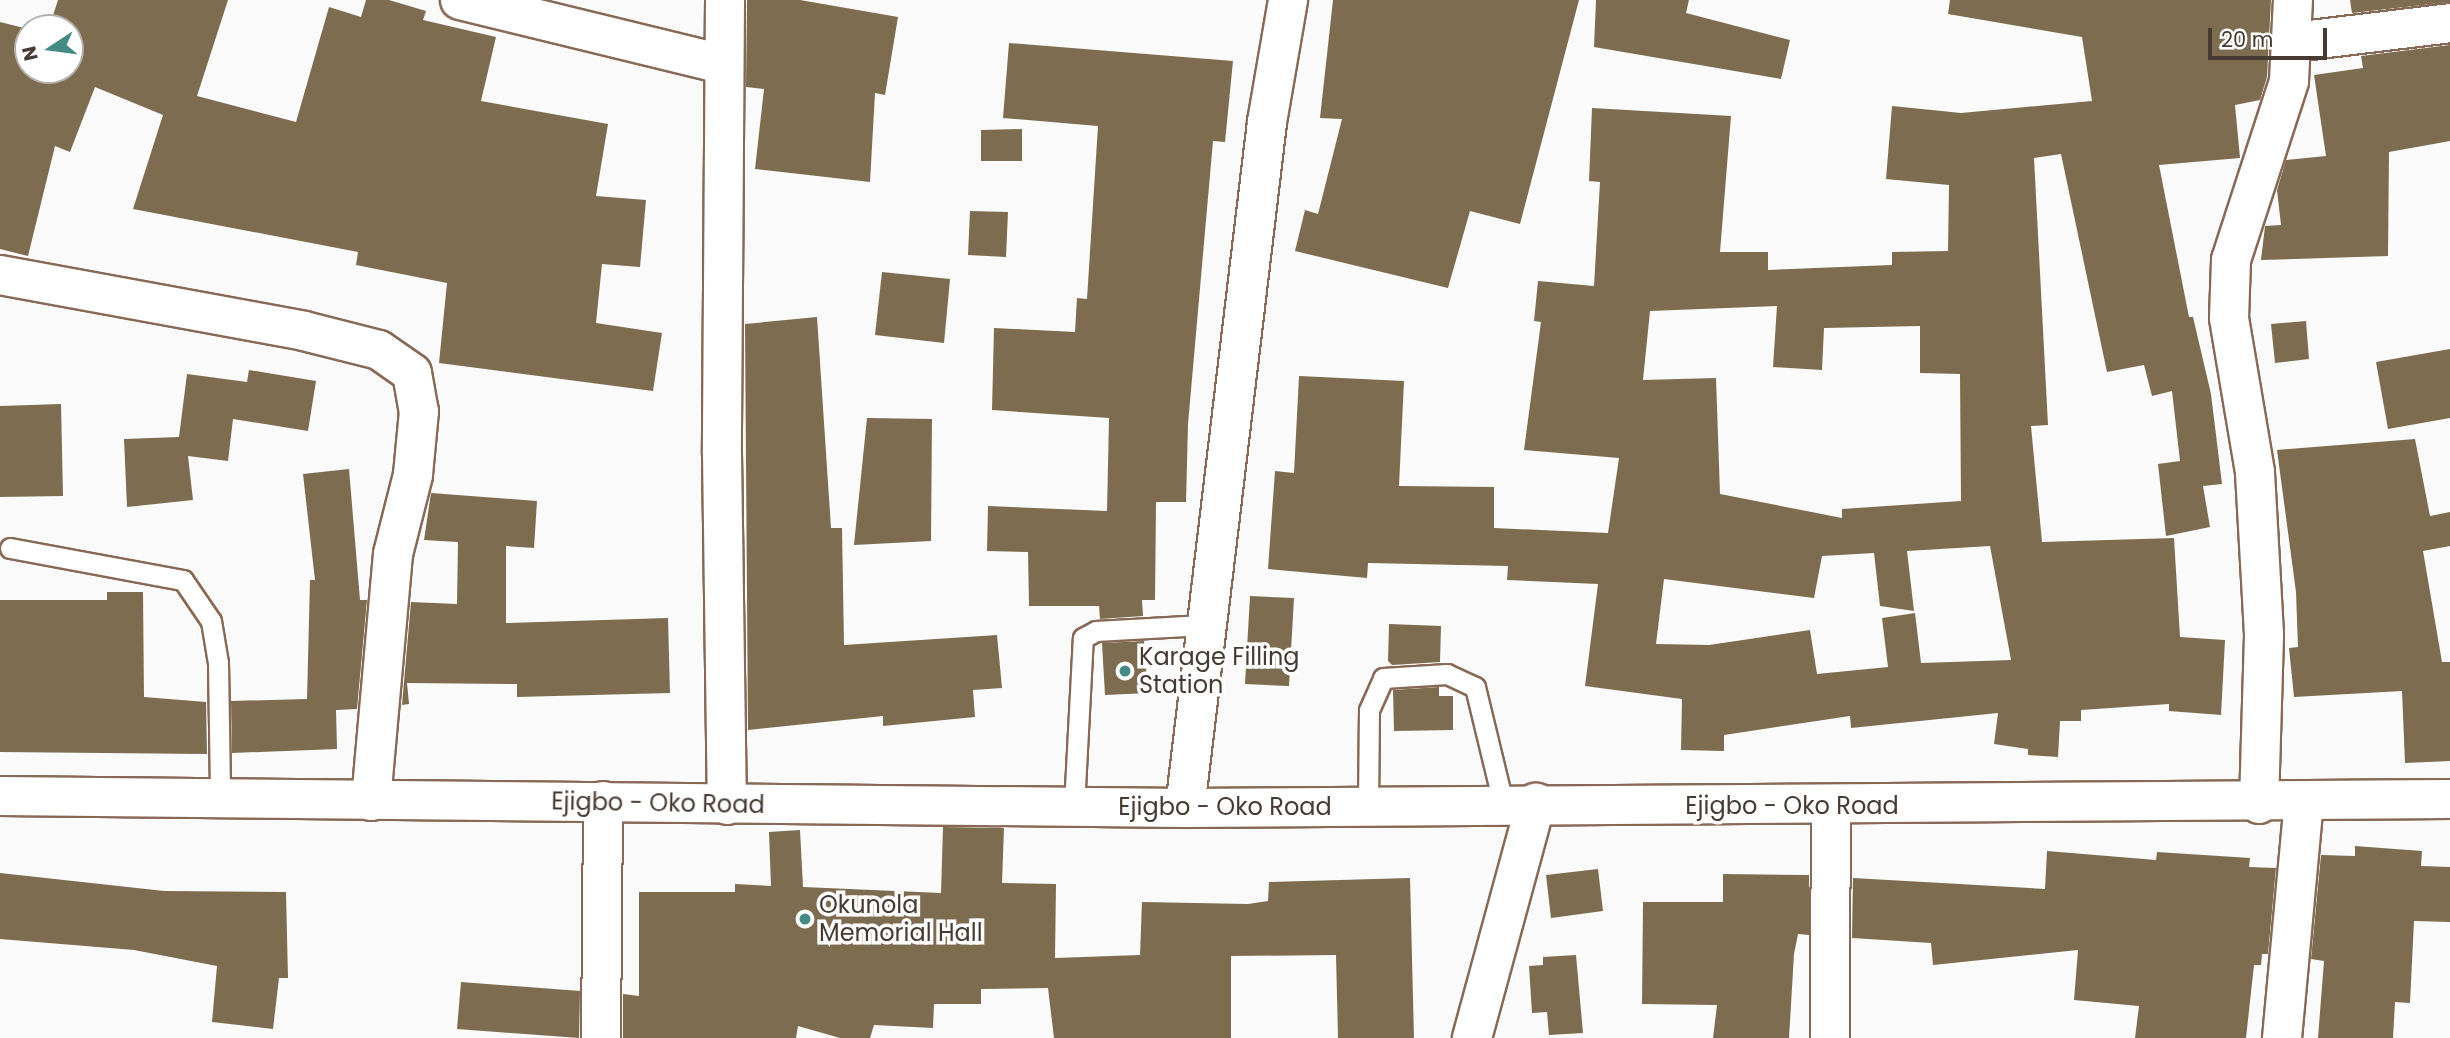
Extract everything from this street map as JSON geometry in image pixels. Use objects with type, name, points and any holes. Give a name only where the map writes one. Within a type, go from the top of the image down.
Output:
[{"type":"street","points":[[460,0],[722,64]]},
{"type":"street","points":[[725,0],[722,64],[727,805]]},
{"type":"street","points":[[1185,808],[1203,625],[1267,122],[1288,0]]},
{"type":"street","points":[[2259,804],[2264,634],[2255,472],[2229,318],[2231,260],[2288,81],[2294,42],[2293,0]]},
{"type":"street","points":[[2294,42],[2450,23]]},
{"type":"street","points":[[0,275],[304,331],[379,350],[412,373],[418,411],[413,475],[393,554],[371,801]]},
{"type":"street","name":"Ejigbo - Oko Road","points":[[0,796],[220,795],[371,801],[1185,808],[1519,803],[1830,808],[2259,804],[2450,799]]},
{"type":"street","points":[[601,1038],[603,801]]},
{"type":"street","points":[[2282,1038],[2304,802]]},
{"type":"street","points":[[1472,1038],[1519,803]]},
{"type":"street","points":[[1830,808],[1830,1038]]},
{"type":"lane","points":[[10,548],[183,580],[211,621],[216,653],[220,795]]},
{"type":"lane","points":[[1074,807],[1083,638],[1096,631],[1203,625]]},
{"type":"lane","points":[[1368,805],[1369,710],[1383,678],[1447,674],[1475,687],[1519,803]]},
{"type":"building","points":[[58,0],[228,0],[197,96],[296,122],[329,7],[361,17],[366,0],[389,0],[426,11],[423,20],[496,37],[481,101],[608,124],[596,196],[646,200],[640,267],[602,264],[596,323],[662,333],[653,391],[439,363],[447,283],[356,265],[358,252],[133,209],[163,115],[95,87],[70,152],[55,146],[28,256],[0,249],[0,22],[14,26],[14,84],[84,84],[84,14],[54,14]]},
{"type":"building","points":[[747,0],[800,0],[898,17],[885,95],[875,93],[870,182],[755,169],[764,89],[746,87]]},
{"type":"building","points":[[1333,0],[1579,0],[1520,224],[1470,211],[1448,288],[1295,251],[1305,210],[1318,214],[1342,119],[1320,118]]},
{"type":"building","points":[[1596,0],[1689,0],[1686,13],[1790,40],[1781,79],[1594,47]]},
{"type":"building","points":[[1950,0],[2271,0],[2267,77],[2260,100],[2235,105],[2240,158],[2159,165],[2189,317],[2193,317],[2211,394],[2222,484],[2203,486],[2210,527],[2166,536],[2158,464],[2180,461],[2172,391],[2152,396],[2144,365],[2107,372],[2061,154],[2034,158],[2048,425],[2031,426],[2042,542],[2174,538],[2180,637],[2225,640],[2221,715],[2169,711],[2169,704],[2081,710],[2081,721],[2060,721],[2058,757],[2028,755],[2028,749],[1994,744],[1998,713],[1851,728],[1850,716],[1724,735],[1724,751],[1681,750],[1682,699],[1585,686],[1598,584],[1507,580],[1508,566],[1368,563],[1367,578],[1268,569],[1275,471],[1294,473],[1299,376],[1404,381],[1399,486],[1494,487],[1494,528],[1608,533],[1619,458],[1524,450],[1541,322],[1534,321],[1538,281],[1594,286],[1600,182],[1589,181],[1592,108],[1731,116],[1720,252],[1768,252],[1768,270],[1892,265],[1892,252],[1948,251],[1949,185],[1886,179],[1892,106],[1961,113],[2092,101],[2082,37],[1948,14]],"holes":[[[1777,306],[1773,367],[1822,370],[1824,328],[1920,326],[1920,373],[1960,374],[1961,501],[1842,509],[1842,518],[1720,494],[1716,378],[1643,380],[1650,311]],[[1990,546],[2011,660],[1921,663],[1915,613],[1882,618],[1888,667],[1817,674],[1810,630],[1709,645],[1656,644],[1664,579],[1814,598],[1822,556],[1874,553],[1880,606],[1914,611],[1907,551]]]},
{"type":"building","points":[[2350,0],[2450,0],[2450,2],[2352,13]]},
{"type":"building","points":[[1009,43],[1233,61],[1225,142],[1213,141],[1188,424],[1186,502],[1156,502],[1155,600],[1142,600],[1143,616],[1100,619],[1099,606],[1029,606],[1028,552],[987,551],[988,506],[1107,511],[1109,418],[992,410],[994,328],[1075,332],[1077,298],[1087,299],[1098,126],[1003,118]]},
{"type":"building","points":[[2450,45],[2450,141],[2389,152],[2388,256],[2261,260],[2265,226],[2281,225],[2277,190],[2286,160],[2326,156],[2314,75],[2363,68],[2361,56]]},
{"type":"building","points":[[1022,129],[1022,161],[981,161],[981,130]]},
{"type":"building","points":[[970,211],[1008,212],[1006,257],[968,255]]},
{"type":"building","points":[[882,272],[950,279],[944,343],[875,335]]},
{"type":"building","points":[[817,317],[831,528],[842,528],[844,645],[997,635],[1002,688],[973,690],[975,717],[883,726],[883,716],[748,730],[745,324]]},
{"type":"building","points":[[2306,321],[2309,359],[2275,363],[2271,324]]},
{"type":"building","points":[[2450,349],[2450,418],[2388,429],[2376,362]]},
{"type":"building","points":[[249,370],[316,381],[308,431],[233,419],[228,461],[188,456],[193,500],[127,507],[124,439],[179,437],[187,374],[247,382]]},
{"type":"building","points":[[61,404],[63,496],[0,497],[0,406]]},
{"type":"building","points":[[867,418],[932,419],[931,541],[854,545]]},
{"type":"building","points":[[2415,439],[2430,516],[2450,512],[2450,546],[2423,551],[2442,662],[2450,662],[2450,761],[2405,763],[2402,691],[2294,697],[2289,648],[2298,647],[2296,592],[2277,450]]},
{"type":"building","points":[[349,469],[360,600],[367,600],[357,709],[336,710],[337,749],[232,753],[231,701],[307,699],[310,580],[315,580],[303,474]]},
{"type":"building","points":[[431,493],[537,501],[534,548],[506,546],[506,623],[668,618],[670,693],[517,697],[517,684],[407,683],[409,704],[402,705],[411,602],[457,604],[458,542],[424,540]]},
{"type":"building","points":[[107,592],[143,592],[144,697],[206,702],[207,754],[0,752],[0,600],[107,600]]},
{"type":"building","points":[[1250,596],[1294,598],[1289,686],[1245,684]]},
{"type":"building","points":[[1389,624],[1441,626],[1440,662],[1392,665],[1388,661]]},
{"type":"building","name":"Karage Filling Station","points":[[1144,641],[1148,693],[1105,695],[1102,643]]},
{"type":"building","points":[[1439,687],[1439,696],[1453,696],[1453,730],[1394,731],[1393,690]]},
{"type":"building","points":[[943,827],[1004,828],[1002,883],[1056,884],[1055,958],[1140,955],[1142,902],[1248,904],[1268,901],[1269,882],[1410,878],[1414,1038],[1338,1038],[1336,955],[1231,956],[1231,1038],[1054,1038],[1048,988],[981,989],[981,1004],[934,1004],[933,1028],[874,1025],[870,1038],[840,1038],[798,1026],[796,1038],[623,1038],[623,994],[639,996],[639,892],[735,892],[735,884],[771,886],[769,832],[800,830],[803,887],[941,893]]},
{"type":"building","points":[[2355,846],[2422,851],[2421,866],[2450,867],[2450,922],[2414,921],[2410,1003],[2395,1002],[2393,1038],[2318,1038],[2324,961],[2311,959],[2321,855],[2355,856]]},
{"type":"building","points":[[2047,851],[2156,860],[2157,852],[2250,858],[2249,867],[2276,868],[2268,954],[2262,954],[2261,965],[2254,965],[2246,1038],[2135,1038],[2139,1006],[2074,1000],[2078,950],[1933,965],[1931,943],[1852,938],[1853,878],[2045,889]]},
{"type":"building","points":[[1598,869],[1603,911],[1551,918],[1546,875]]},
{"type":"building","points":[[0,873],[164,891],[286,892],[288,978],[279,978],[273,1029],[212,1022],[217,966],[134,950],[0,939]]},
{"type":"building","points":[[1723,874],[1809,875],[1809,935],[1798,934],[1794,954],[1789,1038],[1713,1038],[1717,1005],[1642,1004],[1643,902],[1723,902]]},
{"type":"building","points":[[1576,955],[1583,1033],[1549,1035],[1547,1012],[1532,1013],[1529,966],[1543,965],[1543,957]]},
{"type":"building","points":[[461,982],[580,991],[579,1038],[457,1029]]},
{"type":"place","name":"Karage Filling Station","points":[[1125,671]]},
{"type":"place","name":"Okunola Memorial Hall","points":[[805,919]]}]
